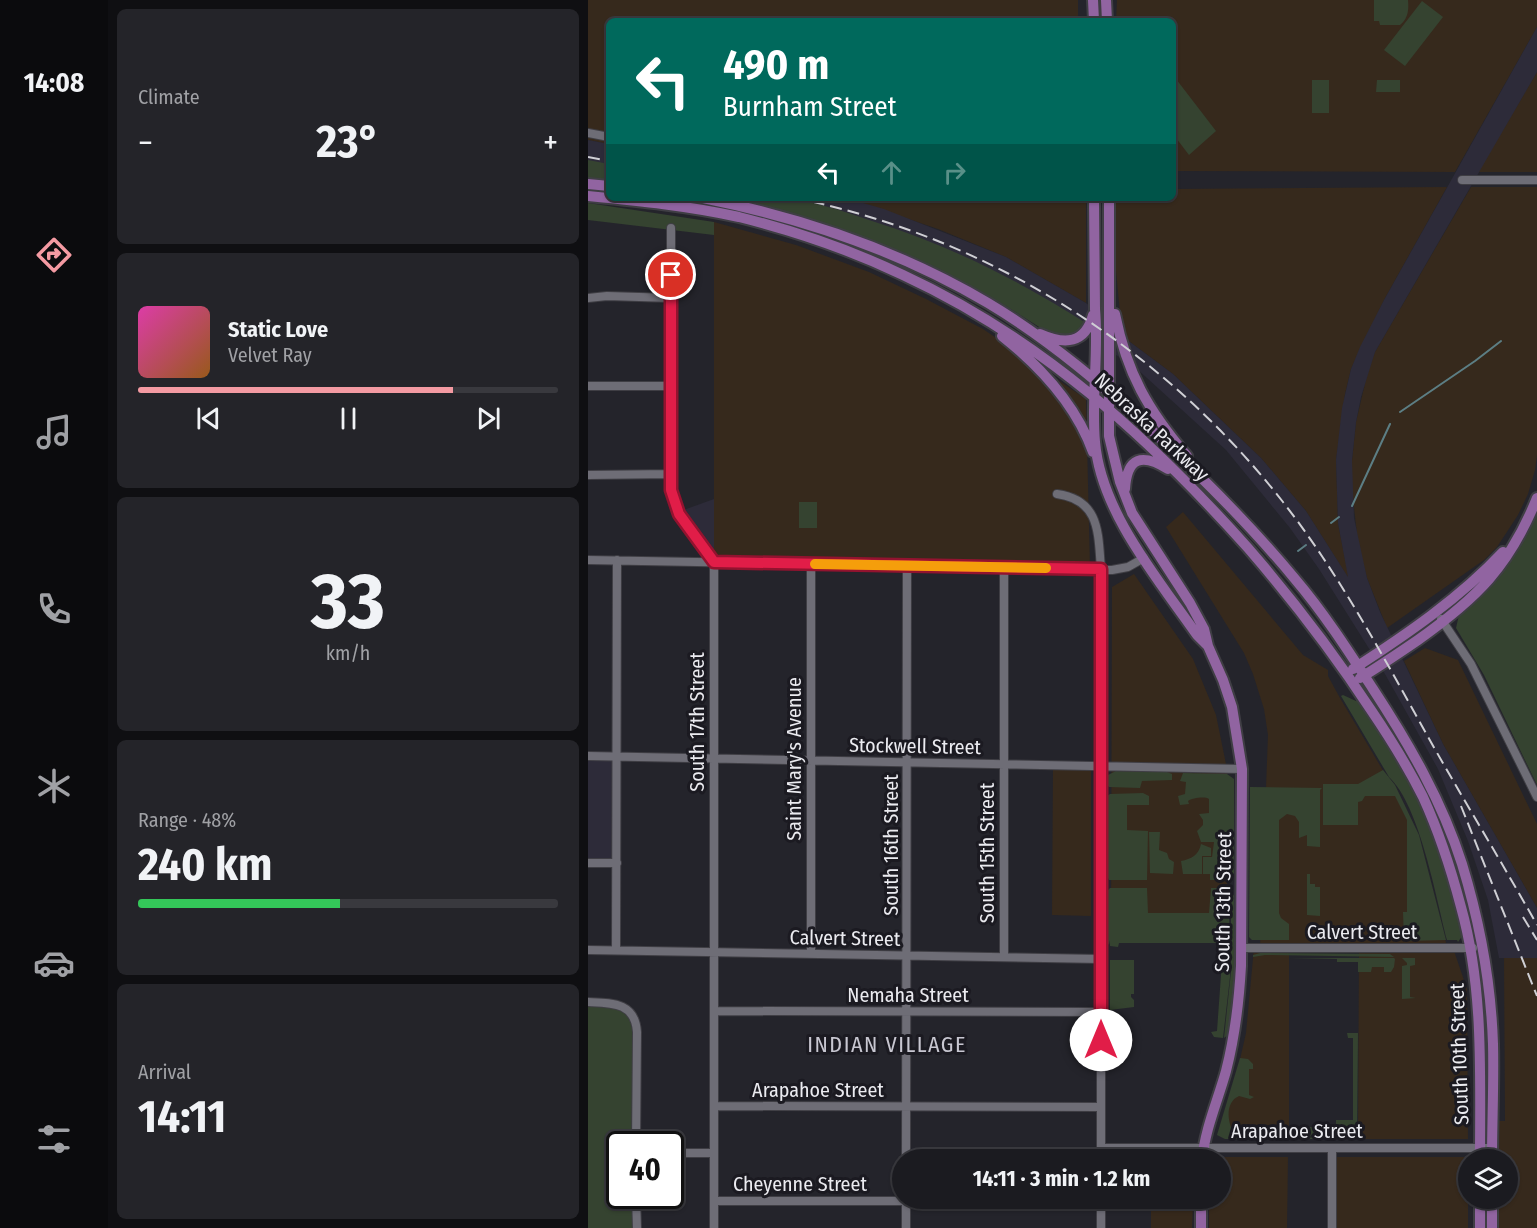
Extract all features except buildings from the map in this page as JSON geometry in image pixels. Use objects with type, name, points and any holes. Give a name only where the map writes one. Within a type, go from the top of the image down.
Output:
[{"type":"main road","points":[[1094,0],[1094,18]]},
{"type":"main road","points":[[1107,0],[1107,18]]},
{"type":"main road","points":[[588,184],[606,186]]},
{"type":"main road","name":"Nebraska Parkway","points":[[588,196],[606,198]]},
{"type":"main road","name":"Nebraska Parkway","points":[[628,201],[739,217],[797,234],[900,273],[969,309],[1042,355],[1108,407],[1220,517],[1289,595],[1350,677],[1401,757],[1426,805],[1446,855],[1471,948]]},
{"type":"main road","name":"Nebraska Parkway","points":[[716,201],[772,214],[878,248],[958,287],[1016,320],[1108,391],[1220,495],[1295,579],[1358,666],[1407,743],[1441,808],[1461,862],[1478,921],[1483,948]]},
{"type":"main road","name":"South 13th Street","points":[[1094,201],[1097,327],[1095,445],[1102,475],[1123,524],[1144,558],[1197,636],[1208,646]]},
{"type":"main road","points":[[1109,201],[1108,270],[1121,344],[1142,396],[1167,432],[1220,495]]},
{"type":"main road","name":"South 13th Street","points":[[1108,270],[1109,436],[1125,495],[1141,529],[1157,549],[1204,629],[1208,646],[1232,708],[1242,769],[1239,998],[1226,1071],[1204,1148]]},
{"type":"main road","points":[[969,309],[1019,349],[1057,389],[1082,428],[1102,475]]},
{"type":"main road","points":[[1016,320],[1046,337],[1070,340],[1085,333],[1095,309]]},
{"type":"main road","points":[[1125,495],[1127,473],[1138,460],[1153,461],[1181,477]]},
{"type":"main road","points":[[1350,677],[1364,675],[1460,609],[1488,581],[1521,532],[1537,498]]},
{"type":"main road","points":[[1350,677],[1358,666],[1436,611],[1479,577],[1521,532]]},
{"type":"main road","name":"South 10th Street","points":[[1471,948],[1479,1022],[1480,1149]]},
{"type":"main road","name":"South 10th Street","points":[[1483,948],[1493,1044],[1492,1149]]},
{"type":"main road","points":[[1201,1209],[1201,1228]]},
{"type":"main road","points":[[1480,1209],[1480,1228]]},
{"type":"main road","points":[[1492,1209],[1492,1228]]},
{"type":"street","points":[[588,133],[606,136]]},
{"type":"street","points":[[1462,180],[1537,180]]},
{"type":"street","points":[[671,228],[672,495],[677,510],[714,562]]},
{"type":"street","points":[[588,298],[607,296],[671,298]]},
{"type":"street","points":[[588,386],[671,386]]},
{"type":"street","points":[[588,475],[671,474]]},
{"type":"street","points":[[1057,494],[1077,500],[1089,510],[1094,518],[1101,569],[1101,1148]]},
{"type":"street","points":[[588,560],[1101,569],[1122,568],[1144,558]]},
{"type":"street","points":[[616,950],[617,560]]},
{"type":"street","name":"South 17th Street","points":[[714,562],[714,1228]]},
{"type":"street","name":"Saint Mary's Avenue","points":[[810,954],[811,564]]},
{"type":"street","name":"South 16th Street","points":[[906,1149],[907,566]]},
{"type":"street","name":"South 15th Street","points":[[1004,568],[1004,957]]},
{"type":"street","points":[[1436,611],[1471,664],[1537,797]]},
{"type":"street","name":"Stockwell Street","points":[[588,756],[1242,769]]},
{"type":"street","points":[[588,863],[616,863]]},
{"type":"street","name":"Calvert Street","points":[[1241,948],[1483,948]]},
{"type":"street","name":"Calvert Street","points":[[588,950],[1101,959]]},
{"type":"street","points":[[588,1002],[614,1003],[629,1011],[635,1021],[637,1032],[636,1131]]},
{"type":"street","name":"Nemaha Street","points":[[714,1011],[1101,1012]]},
{"type":"street","name":"Arapahoe Street","points":[[714,1106],[1101,1107]]},
{"type":"street","name":"Arapahoe Street","points":[[1101,1148],[1332,1148],[1458,1153]]},
{"type":"street","points":[[1332,1148],[1332,1228]]},
{"type":"street","points":[[684,1153],[714,1153]]},
{"type":"street","name":"Cheyenne Street","points":[[714,1201],[892,1200]]},
{"type":"street","points":[[636,1209],[637,1228]]},
{"type":"street","points":[[906,1209],[906,1228]]},
{"type":"street","points":[[1101,1209],[1101,1228]]},
{"type":"shaded area","points":[[588,0],[1078,0],[1078,18],[606,18],[606,143],[588,140]]},
{"type":"shaded area","points":[[1117,0],[1537,0],[1537,27],[1455,172],[1176,171],[1176,18],[1116,18]]},
{"type":"shaded area","points":[[1537,27],[1537,72],[1375,352],[1361,397],[1352,460],[1354,518],[1367,578],[1380,612],[1443,744],[1537,908],[1537,958],[1499,958],[1488,900],[1468,841],[1438,769],[1385,674],[1319,569],[1290,528],[1226,450],[1136,368],[997,278],[762,201],[856,201],[884,209],[1006,257],[1086,303],[1126,339],[1173,374],[1261,458],[1306,511],[1348,577],[1338,523],[1336,460],[1342,408],[1351,369],[1384,300]]},
{"type":"shaded area","points":[[1537,72],[1537,172],[1478,172]]},
{"type":"shaded area","points":[[588,140],[606,143],[606,170],[588,167]]},
{"type":"shaded area","points":[[1447,187],[1384,300],[1351,369],[1345,394],[1336,460],[1338,523],[1349,579],[1306,511],[1261,458],[1173,374],[1126,339],[1120,313],[1116,271],[1115,201],[1176,201],[1176,189]]},
{"type":"shaded area","points":[[1471,187],[1537,187],[1537,455],[1535,470],[1528,494],[1518,515],[1497,547],[1484,560],[1387,628],[1367,578],[1358,543],[1352,489],[1356,422],[1375,352]]},
{"type":"shaded area","points":[[855,201],[1085,201],[1086,303],[1006,257],[938,229]]},
{"type":"shaded area","points":[[714,222],[796,245],[869,272],[926,299],[983,329],[1086,399],[1090,569],[714,562]]},
{"type":"shaded area","points":[[714,499],[714,562],[678,512]]},
{"type":"shaded area","points":[[1183,512],[1303,655],[1328,670],[1328,676],[1340,698],[1407,811],[1447,946],[1453,948],[1467,989],[1468,1139],[1358,1139],[1359,949],[1289,949],[1289,1139],[1225,1138],[1218,1133],[1236,1077],[1246,1033],[1254,948],[1260,948],[1268,735],[1264,709],[1244,653],[1166,527]]},
{"type":"shaded area","points":[[1134,574],[1193,659],[1216,715],[1227,769],[1227,939],[1111,937],[1112,587]]},
{"type":"shaded area","points":[[1425,648],[1458,660],[1537,824],[1537,908],[1443,744],[1404,661]]},
{"type":"shaded area","points":[[588,756],[616,756],[617,863],[588,863]]},
{"type":"shaded area","points":[[1053,765],[1091,766],[1091,916],[1052,915]]},
{"type":"shaded area","points":[[1504,957],[1537,958],[1537,1228],[1498,1228],[1498,1209],[1518,1209],[1518,1149],[1497,1149],[1497,1121],[1505,1121]]},
{"type":"shaded area","points":[[1231,1157],[1288,1157],[1287,1228],[1209,1228],[1209,1209],[1231,1209]]},
{"type":"shaded area","points":[[1332,1157],[1458,1157],[1458,1209],[1468,1209],[1468,1228],[1332,1228]]},
{"type":"shaded area","points":[[1151,1209],[1193,1209],[1192,1228],[1151,1228]]},
{"type":"green space","points":[[1374,0],[1408,0],[1405,20],[1400,25],[1380,25],[1379,21],[1374,21]]},
{"type":"green space","points":[[1422,1],[1443,17],[1405,66],[1384,50]]},
{"type":"green space","points":[[1176,79],[1216,131],[1189,155],[1176,138]]},
{"type":"green space","points":[[1312,80],[1329,80],[1329,113],[1312,113]]},
{"type":"green space","points":[[1377,80],[1400,80],[1400,92],[1376,92]]},
{"type":"green space","points":[[588,160],[606,163],[606,182],[588,180]]},
{"type":"green space","points":[[735,201],[803,201],[901,231],[956,252],[1009,278],[1086,323],[1078,332],[1067,335],[1044,330],[991,297],[918,259],[835,228]]},
{"type":"green space","points":[[588,203],[714,222],[714,235],[588,220]]},
{"type":"green space","points":[[799,502],[817,502],[817,528],[799,528]]},
{"type":"green space","points":[[1537,509],[1537,785],[1484,675],[1456,628],[1459,615]]},
{"type":"green space","points":[[1341,696],[1358,700],[1386,739],[1410,780],[1448,876],[1463,935],[1458,942],[1447,940],[1432,878],[1410,809]]},
{"type":"green space","points":[[1383,770],[1395,785],[1419,835],[1446,940],[1405,941],[1404,939],[1403,912],[1407,912],[1407,820],[1395,796],[1365,796],[1362,801],[1358,802],[1358,825],[1323,825],[1323,784],[1358,784]]},
{"type":"green space","points":[[1116,771],[1167,772],[1172,774],[1172,780],[1142,781],[1140,788],[1109,787],[1107,785],[1108,775]]},
{"type":"green space","points":[[1183,773],[1227,774],[1234,779],[1234,873],[1228,880],[1210,880],[1210,874],[1203,874],[1203,857],[1212,857],[1214,842],[1201,842],[1197,831],[1203,825],[1199,814],[1209,813],[1209,799],[1195,798],[1188,801],[1189,804],[1180,805],[1178,796],[1185,794],[1186,782],[1180,781]]},
{"type":"green space","points":[[1250,787],[1322,788],[1320,790],[1320,847],[1307,846],[1307,835],[1299,838],[1299,822],[1295,816],[1287,814],[1279,820],[1279,913],[1281,918],[1289,924],[1289,940],[1252,940],[1249,937]]},
{"type":"green space","points":[[1143,793],[1149,796],[1149,805],[1127,805],[1127,830],[1148,831],[1147,880],[1109,880],[1107,876],[1107,796]]},
{"type":"green space","points":[[1149,832],[1160,832],[1159,850],[1167,853],[1169,859],[1174,862],[1173,874],[1150,873]]},
{"type":"green space","points":[[1201,844],[1211,848],[1211,856],[1202,856],[1202,874],[1183,874],[1181,861],[1194,856]]},
{"type":"green space","points":[[1307,874],[1310,874],[1310,884],[1320,887],[1320,916],[1307,915]]},
{"type":"green space","points":[[1110,888],[1147,888],[1148,913],[1209,913],[1211,888],[1228,888],[1229,896],[1230,977],[1223,1038],[1214,1037],[1211,1032],[1217,1031],[1221,943],[1119,943],[1118,947],[1110,946],[1110,940],[1109,945],[1107,942],[1107,891]]},
{"type":"green space","points":[[1229,888],[1234,896],[1235,976],[1228,1035],[1224,1038],[1231,972]]},
{"type":"green space","points":[[1260,953],[1390,954],[1394,957],[1265,955],[1253,957]]},
{"type":"green space","points":[[1289,958],[1395,959],[1391,972],[1384,972],[1384,967],[1372,967],[1371,972],[1358,972],[1358,962]]},
{"type":"green space","points":[[1402,958],[1415,958],[1415,965],[1410,966],[1410,997],[1416,998],[1402,999],[1402,966],[1407,963]]},
{"type":"green space","points":[[1110,960],[1134,960],[1134,994],[1131,994],[1131,997],[1134,1000],[1134,1007],[1110,1010]]},
{"type":"green space","points":[[588,1002],[614,1003],[635,1021],[636,1131],[606,1131],[606,1209],[636,1209],[637,1228],[588,1228]]},
{"type":"green space","points":[[1347,1033],[1358,1033],[1357,1139],[1303,1139],[1305,1127],[1336,1127],[1336,1120],[1353,1120],[1353,1038],[1348,1038]]},
{"type":"green space","points":[[1240,1058],[1248,1059],[1253,1064],[1253,1069],[1249,1069],[1249,1095],[1254,1097],[1250,1099],[1239,1096],[1234,1099],[1229,1107],[1229,1118],[1234,1133],[1252,1135],[1253,1139],[1225,1139],[1217,1135]]},
{"type":"waterway","points":[[1400,412],[1501,341]]},
{"type":"waterway","points":[[1352,506],[1390,424]]},
{"type":"waterway","points":[[1331,523],[1339,517]]},
{"type":"waterway","points":[[1298,551],[1306,545]]},
{"type":"railway","points":[[588,157],[606,160]]},
{"type":"railway","points":[[807,201],[866,216],[936,240],[1002,270],[1066,306],[1126,348],[1183,395],[1235,446],[1305,531],[1345,592],[1537,925]]},
{"type":"railway","points":[[1461,806],[1537,996]]},
{"type":"railway","points":[[1523,917],[1537,940]]},
{"type":"slow traffic","points":[[815,564],[1046,568]]},
{"type":"district","name":"INDIAN VILLAGE","points":[[887,1044]]},
{"type":"route","points":[[671,275],[671,490],[679,514],[714,562],[1101,569],[1101,1040]]}]
